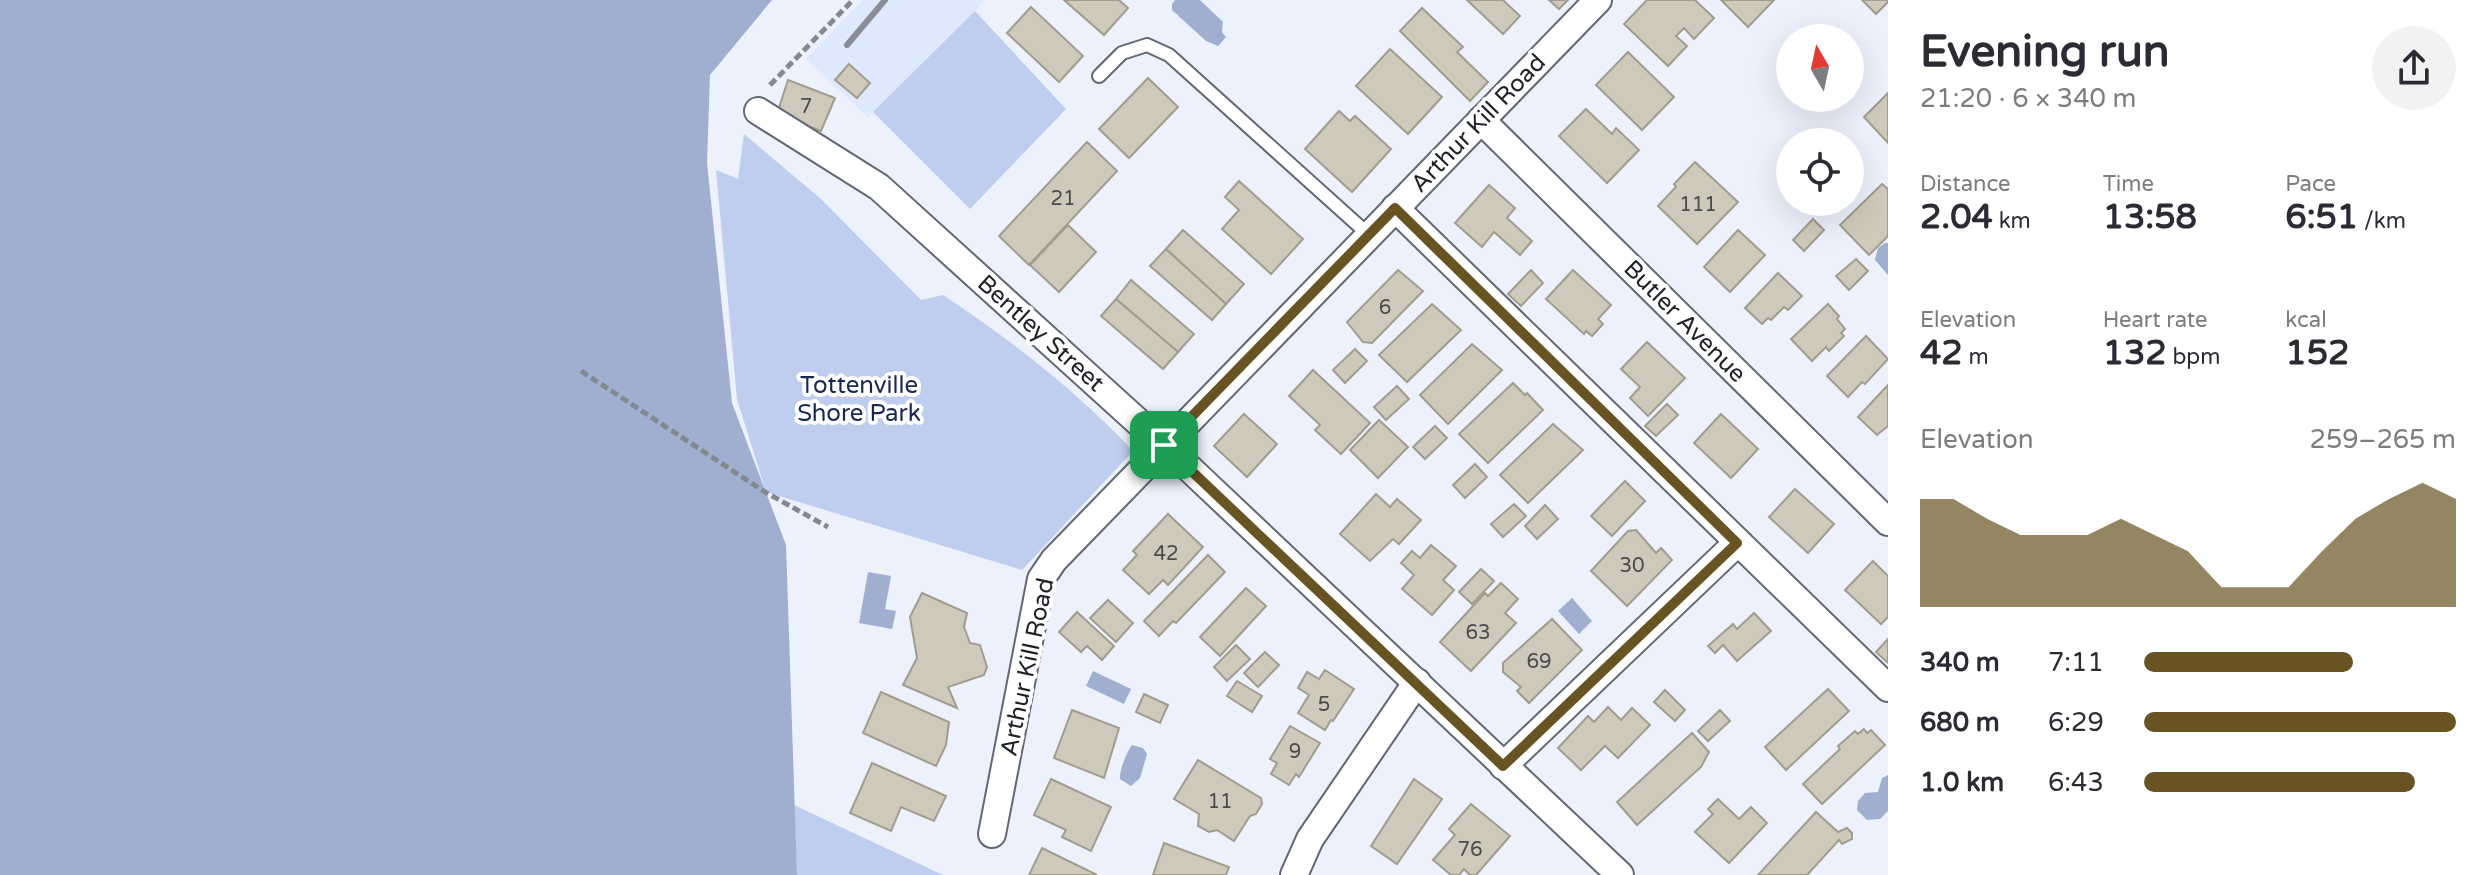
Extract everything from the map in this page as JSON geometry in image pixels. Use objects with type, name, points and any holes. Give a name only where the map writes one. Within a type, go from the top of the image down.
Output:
[{"type":"street","name":"Arthur Kill Road","points":[[992,834],[1041,579],[1054,560],[1598,0]]},
{"type":"street","name":"Bentley Street","points":[[758,111],[879,187],[1164,445],[1620,875]]},
{"type":"street","name":"Butler Avenue","points":[[1481,120],[1888,522]]},
{"type":"street","points":[[1395,208],[1888,688]]},
{"type":"street","points":[[1503,766],[1737,543]]},
{"type":"street","points":[[1294,875],[1310,839],[1417,682]]},
{"type":"lane","points":[[1099,76],[1122,53],[1147,45],[1169,55],[1369,235]]},
{"type":"path","points":[[758,111],[765,91],[853,0]]},
{"type":"path","points":[[581,371],[765,492],[828,527]]},
{"type":"shaded area","points":[[0,0],[772,0],[710,75],[707,163],[732,403],[786,545],[797,875],[0,875]]},
{"type":"shaded area","points":[[863,0],[984,0],[968,21],[868,117],[806,59]]},
{"type":"shaded area","points":[[1175,0],[1200,0],[1223,22],[1222,32],[1226,37],[1218,46],[1206,41],[1172,10]]},
{"type":"shaded area","points":[[1888,243],[1888,275],[1875,260],[1878,248]]},
{"type":"shaded area","points":[[868,572],[891,576],[885,609],[896,611],[892,629],[859,623]]},
{"type":"shaded area","points":[[1572,598],[1592,621],[1579,634],[1558,611]]},
{"type":"shaded area","points":[[1093,671],[1131,689],[1124,704],[1086,686]]},
{"type":"shaded area","points":[[1132,745],[1143,748],[1147,754],[1140,778],[1131,786],[1120,779],[1120,775]]},
{"type":"shaded area","points":[[1888,775],[1888,811],[1880,819],[1867,820],[1857,810],[1858,801],[1865,793],[1878,792],[1882,778]]},
{"type":"green space","points":[[975,11],[1066,109],[970,209],[873,112]]},
{"type":"green space","name":"Tottenville Shore Park","points":[[744,134],[821,199],[921,300],[943,295],[994,330],[1067,388],[1133,451],[1022,570],[766,492],[737,399],[716,170],[738,179]]},
{"type":"green space","points":[[794,805],[943,875],[797,875]]},
{"type":"building","points":[[1064,0],[1119,0],[1128,8],[1104,35]]},
{"type":"building","points":[[1467,0],[1503,0],[1520,16],[1503,34]]},
{"type":"building","points":[[1549,0],[1568,0],[1559,9]]},
{"type":"building","points":[[1647,0],[1695,0],[1714,18],[1694,39],[1684,28],[1676,36],[1687,46],[1668,66],[1624,24]]},
{"type":"building","points":[[1721,0],[1774,0],[1748,27]]},
{"type":"building","points":[[1862,0],[1888,0],[1888,2],[1876,14]]},
{"type":"building","points":[[1031,7],[1083,56],[1059,82],[1007,33]]},
{"type":"building","points":[[1422,8],[1463,47],[1457,52],[1488,82],[1470,101],[1400,31]]},
{"type":"building","points":[[1390,49],[1442,97],[1408,134],[1356,86]]},
{"type":"building","points":[[1628,52],[1674,97],[1642,130],[1596,85]]},
{"type":"building","points":[[849,64],[870,83],[857,98],[835,80]]},
{"type":"building","points":[[1148,78],[1178,107],[1129,158],[1099,129]]},
{"type":"building","points":[[788,80],[835,98],[821,131],[777,114]]},
{"type":"building","points":[[1888,93],[1888,143],[1864,117]]},
{"type":"building","points":[[1586,109],[1612,134],[1616,128],[1639,150],[1607,183],[1559,136]]},
{"type":"building","points":[[1339,111],[1350,121],[1355,116],[1391,149],[1352,192],[1305,149]]},
{"type":"building","points":[[1087,142],[1117,171],[1029,265],[999,236]]},
{"type":"building","points":[[1695,162],[1738,202],[1697,244],[1658,206]]},
{"type":"building","points":[[1239,181],[1303,239],[1271,274],[1222,229],[1239,210],[1225,197]]},
{"type":"building","points":[[1882,184],[1888,189],[1888,236],[1869,255],[1840,225],[1849,216],[1864,216],[1864,202]]},
{"type":"building","points":[[1489,185],[1515,208],[1507,218],[1532,241],[1520,255],[1494,232],[1482,247],[1455,223]]},
{"type":"building","points":[[1813,219],[1824,230],[1804,251],[1793,240]]},
{"type":"building","points":[[1068,225],[1096,252],[1059,292],[1030,265]]},
{"type":"building","points":[[1183,230],[1244,284],[1226,304],[1166,249]]},
{"type":"building","points":[[1738,230],[1765,255],[1730,292],[1704,267]]},
{"type":"building","points":[[1166,249],[1226,304],[1212,320],[1150,266]]},
{"type":"building","points":[[1856,259],[1868,271],[1849,290],[1836,276]]},
{"type":"building","points":[[1398,270],[1423,291],[1372,343],[1363,342],[1347,322]]},
{"type":"building","points":[[1531,270],[1543,283],[1521,306],[1508,294]]},
{"type":"building","points":[[1573,270],[1611,305],[1598,319],[1603,324],[1592,336],[1586,331],[1584,334],[1546,299]]},
{"type":"building","points":[[1778,273],[1802,296],[1788,310],[1784,307],[1762,324],[1745,308]]},
{"type":"building","points":[[1131,280],[1194,334],[1178,352],[1116,299]]},
{"type":"building","points":[[1116,299],[1178,352],[1163,369],[1101,316]]},
{"type":"building","points":[[1432,304],[1461,330],[1407,382],[1379,355]]},
{"type":"building","points":[[1828,304],[1839,316],[1837,319],[1845,329],[1841,333],[1844,336],[1829,351],[1826,347],[1812,361],[1791,339]]},
{"type":"building","points":[[1866,336],[1888,359],[1848,397],[1827,376]]},
{"type":"building","points":[[1647,342],[1685,378],[1648,416],[1630,398],[1640,387],[1621,369]]},
{"type":"building","points":[[1472,344],[1502,370],[1448,424],[1420,395]]},
{"type":"building","points":[[1355,349],[1367,361],[1345,383],[1333,370]]},
{"type":"building","points":[[1313,370],[1370,423],[1341,454],[1315,430],[1320,425],[1289,396]]},
{"type":"building","points":[[1513,383],[1543,410],[1488,463],[1459,434]]},
{"type":"building","points":[[1888,385],[1888,426],[1877,435],[1858,417]]},
{"type":"building","points":[[1397,386],[1409,399],[1386,420],[1374,407]]},
{"type":"building","points":[[1667,404],[1678,415],[1656,436],[1645,426]]},
{"type":"building","points":[[1244,414],[1277,444],[1247,477],[1214,446]]},
{"type":"building","points":[[1721,414],[1758,449],[1731,478],[1694,443]]},
{"type":"building","points":[[1379,420],[1408,447],[1378,478],[1350,450]]},
{"type":"building","points":[[1553,424],[1583,450],[1528,503],[1500,475]]},
{"type":"building","points":[[1435,426],[1447,438],[1425,459],[1413,447]]},
{"type":"building","points":[[1475,464],[1487,477],[1465,498],[1453,485]]},
{"type":"building","points":[[1625,481],[1645,501],[1612,536],[1591,516]]},
{"type":"building","points":[[1795,489],[1834,524],[1808,553],[1769,517]]},
{"type":"building","points":[[1376,494],[1390,507],[1397,499],[1421,520],[1399,544],[1393,539],[1370,561],[1340,534]]},
{"type":"building","points":[[1514,504],[1526,516],[1503,537],[1491,524]]},
{"type":"building","points":[[1545,505],[1558,519],[1537,539],[1525,526]]},
{"type":"building","points":[[1168,514],[1203,547],[1168,585],[1163,580],[1149,594],[1123,570],[1137,555],[1133,551]]},
{"type":"building","points":[[1636,530],[1656,553],[1661,548],[1672,560],[1627,606],[1591,571],[1628,531]]},
{"type":"building","points":[[1431,545],[1456,566],[1443,580],[1454,590],[1432,615],[1402,589],[1414,575],[1401,563],[1412,551],[1420,558]]},
{"type":"building","points":[[1208,555],[1225,572],[1176,623],[1173,621],[1159,636],[1144,621]]},
{"type":"building","points":[[1873,561],[1888,576],[1888,617],[1881,624],[1845,590]]},
{"type":"building","points":[[1481,569],[1494,581],[1472,604],[1459,592]]},
{"type":"building","points":[[1501,583],[1518,599],[1505,613],[1516,623],[1471,671],[1440,642],[1485,593],[1488,596]]},
{"type":"building","points":[[1246,588],[1266,606],[1220,656],[1200,637]]},
{"type":"building","points":[[922,593],[967,613],[964,627],[970,643],[980,645],[987,667],[984,675],[948,687],[957,708],[903,685],[917,658],[910,617]]},
{"type":"building","points":[[1108,600],[1133,623],[1116,642],[1090,618]]},
{"type":"building","points":[[1077,612],[1114,646],[1102,660],[1087,646],[1081,652],[1059,632]]},
{"type":"building","points":[[1754,613],[1771,631],[1737,661],[1723,645],[1715,653],[1708,646],[1733,624],[1737,629]]},
{"type":"building","points":[[1552,619],[1582,650],[1529,703],[1517,691],[1521,687],[1503,672],[1503,663]]},
{"type":"building","points":[[1888,639],[1888,663],[1876,652]]},
{"type":"building","points":[[1236,645],[1250,659],[1227,681],[1214,667]]},
{"type":"building","points":[[1265,652],[1279,665],[1258,687],[1244,673]]},
{"type":"building","points":[[1325,670],[1354,689],[1325,730],[1298,713],[1309,695],[1298,688],[1307,672],[1319,679]]},
{"type":"building","points":[[1237,681],[1262,696],[1252,712],[1227,696]]},
{"type":"building","points":[[1828,689],[1849,711],[1786,770],[1765,747]]},
{"type":"building","points":[[1665,690],[1685,710],[1675,721],[1654,702]]},
{"type":"building","points":[[881,692],[949,722],[946,745],[936,766],[863,733]]},
{"type":"building","points":[[1144,694],[1168,705],[1160,723],[1136,712]]},
{"type":"building","points":[[1608,707],[1621,720],[1632,708],[1650,725],[1618,758],[1605,746],[1581,770],[1558,748],[1588,716],[1594,722]]},
{"type":"building","points":[[1072,710],[1119,728],[1104,778],[1054,758]]},
{"type":"building","points":[[1720,710],[1730,721],[1708,741],[1698,731]]},
{"type":"building","points":[[1290,726],[1320,743],[1299,777],[1296,774],[1289,785],[1271,774],[1277,763],[1270,759]]},
{"type":"building","points":[[1864,729],[1867,733],[1871,730],[1885,745],[1822,804],[1803,784],[1840,749],[1838,746],[1855,731],[1858,734]]},
{"type":"building","points":[[1692,733],[1709,752],[1701,767],[1637,825],[1617,802]]},
{"type":"building","points":[[1198,760],[1261,798],[1262,804],[1256,814],[1250,816],[1234,841],[1217,830],[1209,832],[1198,826],[1199,814],[1174,799]]},
{"type":"building","points":[[872,763],[946,796],[934,821],[901,807],[891,831],[850,813]]},
{"type":"building","points":[[1051,779],[1111,807],[1091,851],[1062,837],[1066,830],[1034,815]]},
{"type":"building","points":[[1414,779],[1442,799],[1397,864],[1371,846]]},
{"type":"building","points":[[1718,799],[1739,819],[1751,807],[1767,823],[1729,863],[1695,832],[1713,814],[1708,809]]},
{"type":"building","points":[[1471,804],[1510,836],[1476,875],[1470,875],[1464,869],[1459,875],[1451,875],[1433,860],[1455,835],[1449,829]]},
{"type":"building","points":[[1816,812],[1838,832],[1847,828],[1852,833],[1852,839],[1842,844],[1839,840],[1807,875],[1758,875]]},
{"type":"building","points":[[1164,843],[1229,867],[1226,875],[1153,875]]},
{"type":"building","points":[[1042,848],[1097,875],[1029,875]]},
{"type":"railway","points":[[847,45],[885,0]]},
{"type":"route","points":[[1395,208],[1737,543],[1503,766],[1164,445],[1395,208]]}]
